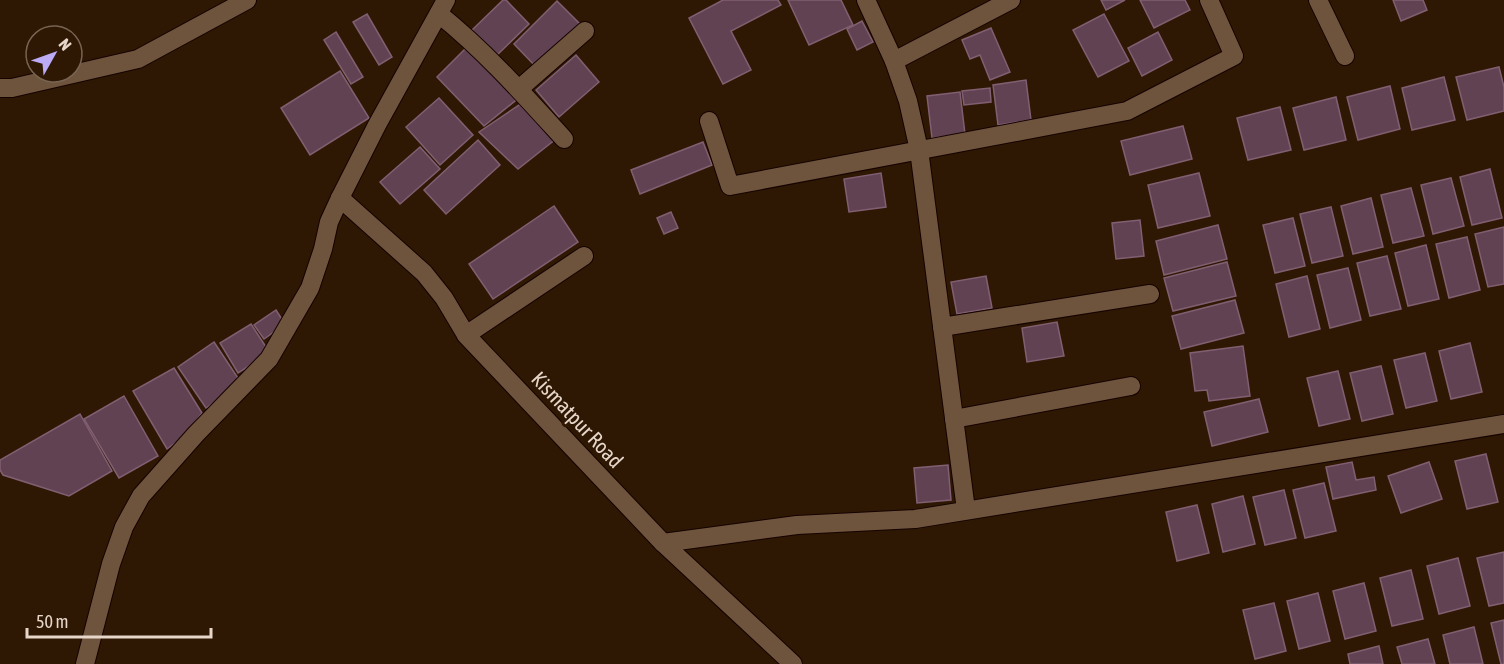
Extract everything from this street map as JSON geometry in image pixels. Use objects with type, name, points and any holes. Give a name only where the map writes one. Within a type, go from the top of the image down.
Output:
[{"type":"street","points":[[0,88],[12,88],[138,59],[247,0]]},
{"type":"street","points":[[866,0],[894,62],[908,101],[919,150],[966,510]]},
{"type":"street","points":[[894,62],[1011,0]]},
{"type":"street","points":[[709,121],[730,186],[1126,111],[1234,56],[1209,0]]},
{"type":"street","points":[[1318,0],[1345,56]]},
{"type":"street","points":[[85,664],[111,564],[124,527],[135,506],[141,496],[196,434],[268,359],[310,288],[329,222],[340,198],[442,7],[463,34],[519,89],[564,139]]},
{"type":"street","points":[[519,89],[585,31]]},
{"type":"street","name":"Kismatpur Road","points":[[340,198],[424,273],[444,298],[466,335],[663,543],[793,664]]},
{"type":"street","points":[[466,335],[584,255]]},
{"type":"street","points":[[942,327],[1150,294]]},
{"type":"street","points":[[954,419],[1131,386]]},
{"type":"street","points":[[663,543],[797,525],[906,519],[1504,424]]},
{"type":"building","points":[[503,0],[506,0],[529,24],[494,58],[470,32]]},
{"type":"building","points":[[723,0],[778,0],[781,5],[731,31],[751,70],[723,84],[689,18]]},
{"type":"building","points":[[788,0],[841,0],[853,25],[809,45]]},
{"type":"building","points":[[1101,0],[1125,0],[1106,10]]},
{"type":"building","points":[[1140,0],[1185,0],[1190,10],[1154,28]]},
{"type":"building","points":[[1393,0],[1423,0],[1427,10],[1401,21]]},
{"type":"building","points":[[557,1],[583,27],[539,70],[514,44]]},
{"type":"building","points":[[367,14],[392,57],[379,65],[353,22]]},
{"type":"building","points":[[1104,14],[1129,61],[1098,77],[1073,30]]},
{"type":"building","points":[[862,21],[873,42],[857,50],[847,29]]},
{"type":"building","points":[[991,28],[1010,72],[990,80],[980,55],[970,59],[962,40]]},
{"type":"building","points":[[336,32],[363,77],[351,84],[324,40]]},
{"type":"building","points":[[1158,32],[1172,60],[1142,76],[1128,48]]},
{"type":"building","points":[[469,45],[520,97],[484,126],[437,77]]},
{"type":"building","points":[[576,55],[599,82],[559,117],[536,90]]},
{"type":"building","points":[[1499,67],[1504,87],[1504,111],[1467,120],[1456,77]]},
{"type":"building","points":[[340,71],[369,118],[310,155],[281,108]]},
{"type":"building","points":[[1444,77],[1455,120],[1412,130],[1402,88]]},
{"type":"building","points":[[1026,80],[1031,120],[998,125],[993,85]]},
{"type":"building","points":[[1390,86],[1400,129],[1358,140],[1347,97]]},
{"type":"building","points":[[990,88],[991,102],[964,105],[962,91]]},
{"type":"building","points":[[960,92],[965,134],[932,138],[927,96]]},
{"type":"building","points":[[1336,97],[1346,140],[1304,150],[1293,108]]},
{"type":"building","points":[[439,98],[473,135],[440,165],[406,127]]},
{"type":"building","points":[[525,101],[556,139],[518,169],[479,132]]},
{"type":"building","points":[[1280,107],[1291,150],[1248,160],[1237,118]]},
{"type":"building","points":[[1183,126],[1192,159],[1130,175],[1121,141]]},
{"type":"building","points":[[478,140],[500,165],[446,214],[424,190]]},
{"type":"building","points":[[703,142],[712,165],[640,194],[631,170]]},
{"type":"building","points":[[420,147],[440,169],[400,204],[380,182]]},
{"type":"building","points":[[1490,169],[1502,218],[1472,225],[1460,177]]},
{"type":"building","points":[[881,173],[886,207],[849,212],[844,179]]},
{"type":"building","points":[[1199,173],[1210,216],[1158,228],[1148,185]]},
{"type":"building","points":[[1451,178],[1464,226],[1433,234],[1421,185]]},
{"type":"building","points":[[1411,188],[1424,236],[1393,243],[1381,195]]},
{"type":"building","points":[[1371,198],[1383,247],[1353,254],[1341,206]]},
{"type":"building","points":[[554,206],[578,242],[493,299],[469,264]]},
{"type":"building","points":[[1331,207],[1343,256],[1312,263],[1300,214]]},
{"type":"building","points":[[671,212],[678,228],[664,234],[657,218]]},
{"type":"building","points":[[1293,218],[1305,266],[1275,273],[1263,225]]},
{"type":"building","points":[[1140,220],[1144,256],[1116,259],[1112,223]]},
{"type":"building","points":[[1218,225],[1227,259],[1164,275],[1156,241]]},
{"type":"building","points":[[1504,227],[1504,284],[1488,287],[1475,234]]},
{"type":"building","points":[[1467,237],[1480,290],[1449,298],[1436,244]]},
{"type":"building","points":[[1426,245],[1439,299],[1408,306],[1395,253]]},
{"type":"building","points":[[1387,256],[1401,309],[1370,316],[1357,263]]},
{"type":"building","points":[[1227,262],[1236,296],[1173,311],[1164,278]]},
{"type":"building","points":[[1348,268],[1361,320],[1330,328],[1317,275]]},
{"type":"building","points":[[986,276],[992,308],[957,314],[951,282]]},
{"type":"building","points":[[1307,276],[1320,329],[1289,337],[1276,284]]},
{"type":"building","points":[[1235,300],[1244,333],[1181,349],[1172,316]]},
{"type":"building","points":[[276,310],[285,324],[264,339],[254,325]]},
{"type":"building","points":[[1057,322],[1064,356],[1027,362],[1022,328]]},
{"type":"building","points":[[251,324],[270,353],[238,373],[220,343]]},
{"type":"building","points":[[214,342],[242,384],[206,408],[178,367]]},
{"type":"building","points":[[1470,343],[1482,392],[1451,399],[1439,351]]},
{"type":"building","points":[[1243,346],[1250,396],[1209,401],[1207,390],[1195,391],[1190,353]]},
{"type":"building","points":[[1425,353],[1437,401],[1406,408],[1394,360]]},
{"type":"building","points":[[1381,366],[1393,414],[1362,421],[1350,373]]},
{"type":"building","points":[[174,368],[202,413],[185,436],[167,449],[133,391]]},
{"type":"building","points":[[1338,371],[1350,419],[1319,426],[1307,378]]},
{"type":"building","points":[[124,396],[158,456],[119,478],[84,419]]},
{"type":"building","points":[[1259,399],[1268,432],[1212,446],[1204,412]]},
{"type":"building","points":[[80,414],[112,471],[69,496],[3,475],[0,470],[0,460]]},
{"type":"building","points":[[1486,454],[1498,502],[1467,509],[1455,461]]},
{"type":"building","points":[[1352,462],[1356,480],[1374,477],[1376,490],[1333,499],[1326,467]]},
{"type":"building","points":[[1429,462],[1442,499],[1401,513],[1388,476]]},
{"type":"building","points":[[948,465],[951,500],[917,503],[914,468]]},
{"type":"building","points":[[1324,483],[1336,531],[1305,538],[1293,490]]},
{"type":"building","points":[[1284,490],[1296,538],[1265,545],[1253,497]]},
{"type":"building","points":[[1243,496],[1255,544],[1223,552],[1212,504]]},
{"type":"building","points":[[1197,505],[1209,553],[1177,561],[1166,512]]},
{"type":"building","points":[[1504,552],[1504,603],[1489,606],[1477,558]]},
{"type":"building","points":[[1458,558],[1470,606],[1439,614],[1427,566]]},
{"type":"building","points":[[1411,570],[1423,619],[1392,626],[1380,578]]},
{"type":"building","points":[[1364,583],[1376,631],[1345,639],[1333,591]]},
{"type":"building","points":[[1318,593],[1330,641],[1299,649],[1287,601]]},
{"type":"building","points":[[1274,603],[1286,651],[1255,659],[1243,610]]},
{"type":"building","points":[[1504,620],[1504,664],[1501,664],[1491,623]]},
{"type":"building","points":[[1474,627],[1483,664],[1450,664],[1443,635]]},
{"type":"building","points":[[1428,639],[1435,664],[1402,664],[1397,647]]},
{"type":"building","points":[[1379,646],[1383,664],[1350,664],[1348,654]]}]
